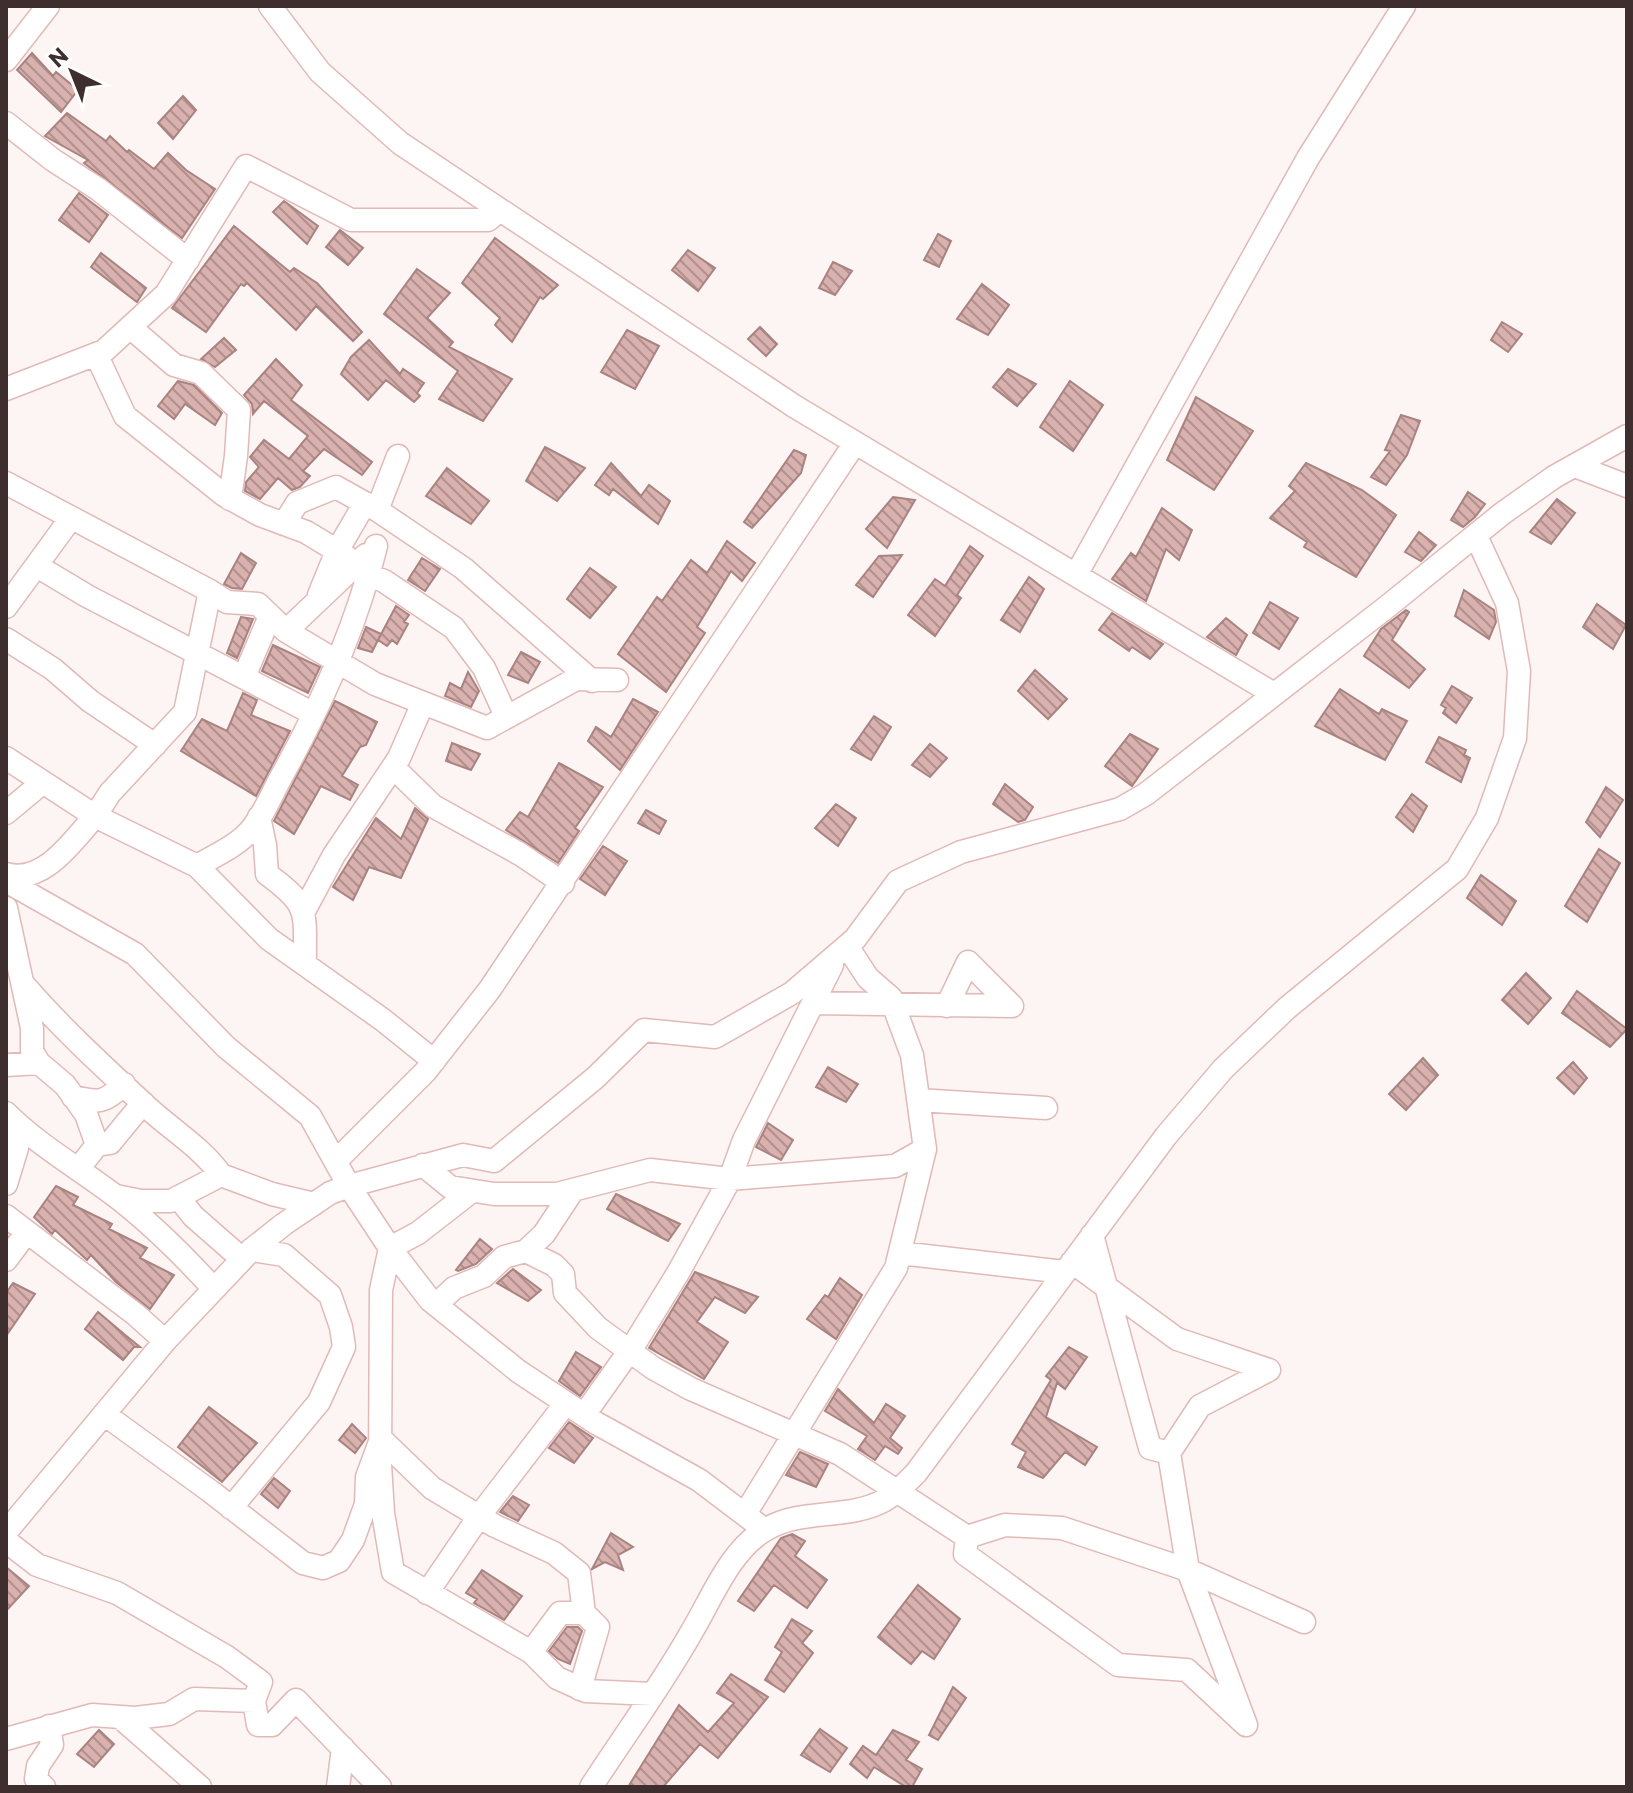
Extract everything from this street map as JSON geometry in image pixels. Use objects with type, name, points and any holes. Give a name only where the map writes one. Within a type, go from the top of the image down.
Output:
[{"type":"street","points":[[6,60],[48,6]]},
{"type":"street","points":[[270,6],[320,72],[400,143],[794,406],[1274,694]]},
{"type":"street","points":[[1076,575],[1308,158],[1404,6]]},
{"type":"street","points":[[6,123],[53,160],[98,189],[188,260]]},
{"type":"street","points":[[6,389],[104,351],[166,294],[246,166],[351,220],[488,220],[500,210]]},
{"type":"street","points":[[130,327],[174,365],[201,373],[239,410],[230,499]]},
{"type":"street","points":[[96,354],[125,416],[230,499],[260,515],[306,532],[454,628],[484,668],[506,716]]},
{"type":"street","points":[[6,1532],[17,1503],[104,1414],[165,1341],[214,1289],[247,1255],[330,1193],[463,1155],[494,1161],[595,1078],[644,1030],[715,1037],[792,993],[840,952],[898,881],[961,852],[1120,809],[1146,794],[1503,513],[1627,436]]},
{"type":"street","points":[[336,1161],[434,1061],[490,989],[855,443]]},
{"type":"street","points":[[315,604],[337,551],[371,506],[398,456]]},
{"type":"street","points":[[1575,466],[1627,486]]},
{"type":"street","points":[[6,483],[227,602],[258,604],[278,624],[375,684],[487,728],[576,679],[617,680]]},
{"type":"street","points":[[284,524],[297,503],[336,487],[371,506],[463,568],[592,681]]},
{"type":"street","points":[[6,607],[71,518]]},
{"type":"street","points":[[197,866],[234,845],[249,832],[259,817],[314,714],[337,662],[362,570],[376,546],[398,526]]},
{"type":"street","points":[[591,1787],[737,1556],[765,1530],[794,1519],[882,1502],[898,1491],[916,1473],[1166,1136],[1223,1069],[1287,1008],[1457,869],[1487,818],[1515,738],[1519,671],[1507,603],[1476,536]]},
{"type":"street","points":[[37,566],[87,596],[314,714]]},
{"type":"street","points":[[244,677],[278,624],[315,604],[362,570]]},
{"type":"street","points":[[6,874],[18,878],[42,869],[72,842],[110,793],[185,712],[210,591]]},
{"type":"street","points":[[6,639],[53,669],[90,701],[155,745]]},
{"type":"street","points":[[305,964],[304,911],[334,855],[393,767],[423,703]]},
{"type":"street","points":[[6,758],[95,816],[197,866],[269,939],[383,1020],[434,1061]]},
{"type":"street","points":[[393,767],[433,806],[520,854],[563,883]]},
{"type":"street","points":[[6,813],[42,783]]},
{"type":"street","points":[[259,817],[267,874],[291,892],[304,911]]},
{"type":"street","points":[[6,881],[135,954],[226,1047],[310,1116],[349,1186],[390,1248],[436,1305],[518,1371],[575,1409],[699,1480],[765,1530]]},
{"type":"street","points":[[6,908],[13,986],[27,1006],[32,1028],[32,1051],[39,1063],[65,1085],[86,1114],[97,1145]]},
{"type":"street","points":[[427,1593],[480,1515],[629,1350],[678,1273],[730,1179],[744,1140],[840,952]]},
{"type":"street","points":[[745,1514],[896,1268],[925,1149],[912,1055],[891,998],[840,952]]},
{"type":"street","points":[[13,986],[213,1162],[221,1175],[272,1194],[314,1204]]},
{"type":"street","points":[[813,1003],[947,1006]]},
{"type":"street","points":[[6,1065],[39,1063]]},
{"type":"street","points":[[73,1097],[94,1102],[110,1098],[124,1084]]},
{"type":"street","points":[[918,1100],[1046,1108]]},
{"type":"street","points":[[78,1169],[97,1145],[110,1143],[143,1103]]},
{"type":"street","points":[[12,1119],[116,1196],[177,1249],[214,1289]]},
{"type":"street","points":[[6,1184],[17,1148],[12,1119]]},
{"type":"street","points":[[423,1165],[450,1187],[494,1194],[557,1194],[650,1170],[730,1179],[895,1166],[925,1149]]},
{"type":"street","points":[[116,1196],[141,1201],[171,1201],[221,1175]]},
{"type":"street","points":[[436,1305],[454,1288],[484,1276],[504,1257],[526,1251],[544,1234],[573,1190]]},
{"type":"street","points":[[472,1191],[418,1233],[390,1248],[381,1290],[379,1350],[383,1513],[393,1572],[493,1627],[531,1652],[557,1678],[580,1689],[652,1694]]},
{"type":"street","points":[[178,1197],[193,1216],[247,1255],[284,1255],[330,1295],[341,1327],[344,1347],[319,1402],[231,1508]]},
{"type":"street","points":[[6,1216],[135,1314],[165,1341]]},
{"type":"street","points":[[6,1260],[27,1232]]},
{"type":"street","points":[[1092,1235],[1150,1448],[1169,1453]]},
{"type":"street","points":[[526,1251],[554,1265],[563,1274],[565,1293],[598,1328],[653,1368],[691,1389],[840,1454],[967,1537]]},
{"type":"street","points":[[900,1253],[1068,1267],[1105,1285],[1177,1339],[1269,1370],[1200,1406],[1169,1453],[1188,1570],[1246,1725],[1187,1670],[1118,1665],[965,1554],[967,1537]]},
{"type":"street","points":[[104,1414],[303,1563],[323,1568],[339,1561],[353,1540],[366,1504],[367,1477],[381,1439]]},
{"type":"street","points":[[381,1439],[432,1488],[495,1526],[554,1553],[579,1573],[584,1613],[598,1627],[580,1689]]},
{"type":"street","points":[[967,1537],[1005,1525],[1062,1528],[1188,1570],[1304,1622]]},
{"type":"street","points":[[6,1541],[37,1565],[117,1593],[227,1657],[261,1682],[254,1701],[258,1725],[272,1725],[296,1700],[380,1787]]},
{"type":"street","points":[[531,1652],[560,1613],[584,1613]]},
{"type":"street","points":[[6,1739],[92,1715],[169,1714],[194,1699],[254,1701]]},
{"type":"street","points":[[120,1717],[200,1787]]},
{"type":"street","points":[[44,1787],[36,1779],[38,1766],[52,1745],[49,1726]]},
{"type":"street","points":[[338,1787],[343,1748]]},
{"type":"building","points":[[32,53],[53,76],[56,72],[78,90],[61,112],[17,70]]},
{"type":"building","points":[[183,96],[196,110],[173,139],[158,123]]},
{"type":"building","points":[[67,113],[106,141],[110,136],[127,152],[129,150],[154,169],[168,153],[186,170],[215,189],[182,238],[84,163],[88,160],[45,136]]},
{"type":"building","points":[[79,193],[108,215],[89,242],[59,220]]},
{"type":"building","points":[[284,201],[318,226],[307,244],[273,212]]},
{"type":"building","points":[[234,226],[290,272],[294,268],[317,283],[362,332],[353,341],[316,306],[296,330],[247,283],[244,286],[241,284],[206,332],[172,308]]},
{"type":"building","points":[[340,230],[363,248],[348,265],[326,247]]},
{"type":"building","points":[[938,234],[951,241],[939,267],[924,260]]},
{"type":"building","points":[[495,238],[558,285],[543,299],[540,297],[512,342],[495,325],[500,318],[462,283]]},
{"type":"building","points":[[688,250],[715,268],[698,291],[672,270]]},
{"type":"building","points":[[101,253],[146,288],[137,302],[91,267]]},
{"type":"building","points":[[833,262],[852,271],[835,295],[819,288]]},
{"type":"building","points":[[417,269],[450,293],[427,318],[453,342],[449,347],[512,379],[483,421],[439,399],[458,371],[384,314]]},
{"type":"building","points":[[982,284],[1009,305],[988,335],[957,319]]},
{"type":"building","points":[[1502,322],[1522,334],[1508,352],[1491,340]]},
{"type":"building","points":[[760,327],[777,344],[766,356],[748,339]]},
{"type":"building","points":[[627,330],[659,346],[635,389],[601,372]]},
{"type":"building","points":[[224,338],[236,350],[215,367],[201,359]]},
{"type":"building","points":[[369,340],[400,374],[403,369],[424,383],[417,393],[420,396],[414,402],[386,380],[368,400],[341,374],[351,357]]},
{"type":"building","points":[[276,359],[302,385],[291,400],[372,462],[362,475],[324,449],[303,471],[310,476],[300,487],[292,490],[278,478],[260,499],[245,491],[246,482],[259,467],[250,457],[264,440],[289,459],[308,436],[264,401],[253,414],[252,404],[244,395]]},
{"type":"building","points":[[1008,369],[1036,384],[1017,406],[993,387]]},
{"type":"building","points":[[178,381],[194,385],[222,413],[215,425],[185,404],[174,419],[158,406]]},
{"type":"building","points":[[1070,381],[1103,405],[1073,451],[1040,427]]},
{"type":"building","points":[[1196,397],[1253,431],[1214,490],[1167,460]]},
{"type":"building","points":[[1401,415],[1420,421],[1407,455],[1386,485],[1371,477],[1390,451],[1385,450]]},
{"type":"building","points":[[545,447],[585,468],[557,501],[526,481]]},
{"type":"building","points":[[794,450],[806,455],[801,473],[752,528],[744,522]]},
{"type":"building","points":[[611,463],[641,496],[649,485],[670,501],[658,524],[613,489],[609,495],[595,485]]},
{"type":"building","points":[[1306,463],[1362,490],[1396,515],[1356,577],[1304,547],[1307,542],[1270,518],[1295,491],[1289,486]]},
{"type":"building","points":[[447,468],[489,501],[471,524],[426,496]]},
{"type":"building","points":[[1468,492],[1485,504],[1463,527],[1451,520]]},
{"type":"building","points":[[893,497],[915,500],[887,548],[866,529]]},
{"type":"building","points":[[1557,499],[1575,513],[1551,544],[1530,532]]},
{"type":"building","points":[[1162,508],[1192,530],[1179,560],[1166,549],[1146,601],[1112,579],[1131,553],[1136,557]]},
{"type":"building","points":[[1419,532],[1436,545],[1421,561],[1405,552]]},
{"type":"building","points":[[727,541],[755,563],[742,581],[731,571],[697,627],[705,633],[666,692],[618,654],[657,597],[662,601],[691,560],[707,573]]},
{"type":"building","points":[[970,546],[983,556],[957,595],[961,598],[935,636],[908,615],[935,579],[945,586]]},
{"type":"building","points":[[241,553],[256,563],[242,589],[232,588],[224,584]]},
{"type":"building","points":[[902,555],[873,597],[856,585],[879,556]]},
{"type":"building","points":[[422,558],[440,569],[425,591],[408,580]]},
{"type":"building","points":[[590,568],[616,587],[590,618],[567,599]]},
{"type":"building","points":[[1029,577],[1044,589],[1020,632],[1001,620]]},
{"type":"building","points":[[1464,590],[1494,610],[1496,622],[1489,639],[1455,616]]},
{"type":"building","points":[[1270,602],[1298,618],[1279,649],[1253,633]]},
{"type":"building","points":[[1597,604],[1626,625],[1613,649],[1583,627]]},
{"type":"building","points":[[396,606],[409,615],[404,622],[408,624],[397,644],[392,640],[387,646],[378,640]]},
{"type":"building","points":[[1406,610],[1409,612],[1392,640],[1425,669],[1409,688],[1364,656],[1381,629]]},
{"type":"building","points":[[1112,613],[1163,644],[1150,659],[1132,647],[1129,651],[1099,630]]},
{"type":"building","points":[[241,617],[253,619],[237,658],[227,653]]},
{"type":"building","points":[[1226,618],[1247,635],[1236,655],[1207,637]]},
{"type":"building","points":[[366,627],[381,634],[372,652],[358,648]]},
{"type":"building","points":[[273,645],[320,667],[308,693],[262,671]]},
{"type":"building","points":[[521,652],[540,662],[528,683],[508,675]]},
{"type":"building","points":[[1035,670],[1067,699],[1048,719],[1018,691]]},
{"type":"building","points":[[468,672],[479,691],[471,707],[445,696],[450,683],[461,689]]},
{"type":"building","points":[[1452,686],[1472,698],[1456,723],[1443,713],[1446,708],[1441,705]]},
{"type":"building","points":[[1340,689],[1379,714],[1382,709],[1407,721],[1385,760],[1315,726]]},
{"type":"building","points":[[243,693],[257,700],[251,715],[290,731],[256,796],[181,751],[202,719],[227,731]]},
{"type":"building","points":[[633,699],[658,712],[620,770],[588,741],[596,727],[611,737]]},
{"type":"building","points":[[335,701],[377,722],[366,745],[360,747],[342,776],[358,785],[350,800],[321,786],[294,834],[274,821]]},
{"type":"building","points":[[874,716],[891,727],[871,760],[851,749]]},
{"type":"building","points":[[1130,734],[1158,749],[1132,786],[1105,766]]},
{"type":"building","points":[[1439,737],[1466,750],[1464,755],[1470,758],[1461,782],[1426,762]]},
{"type":"building","points":[[452,743],[480,754],[471,770],[446,761]]},
{"type":"building","points":[[930,744],[947,758],[930,777],[912,765]]},
{"type":"building","points":[[559,763],[603,787],[575,828],[579,831],[558,863],[506,830],[520,812],[528,817]]},
{"type":"building","points":[[1005,784],[1033,807],[1025,820],[1018,822],[993,804]]},
{"type":"building","points":[[1606,787],[1623,800],[1600,837],[1586,822]]},
{"type":"building","points":[[1412,794],[1427,806],[1413,832],[1396,817]]},
{"type":"building","points":[[836,804],[856,818],[838,846],[815,828]]},
{"type":"building","points":[[415,808],[428,819],[401,878],[369,867],[353,900],[333,887],[376,818],[401,839]]},
{"type":"building","points":[[646,810],[666,821],[659,834],[638,823]]},
{"type":"building","points":[[603,846],[627,861],[605,895],[580,879]]},
{"type":"building","points":[[1599,849],[1620,863],[1587,922],[1565,906]]},
{"type":"building","points":[[1481,875],[1516,901],[1502,925],[1467,898]]},
{"type":"building","points":[[1526,973],[1551,998],[1528,1024],[1502,1000]]},
{"type":"building","points":[[1577,991],[1627,1029],[1610,1047],[1562,1013]]},
{"type":"building","points":[[1423,1058],[1438,1075],[1406,1110],[1389,1094]]},
{"type":"building","points":[[1573,1062],[1587,1078],[1574,1094],[1557,1078]]},
{"type":"building","points":[[828,1067],[858,1084],[846,1102],[816,1087]]},
{"type":"building","points":[[768,1123],[793,1140],[781,1160],[756,1147]]},
{"type":"building","points":[[56,1186],[78,1197],[73,1205],[112,1224],[109,1229],[147,1248],[140,1258],[174,1275],[150,1309],[116,1282],[91,1255],[87,1260],[55,1230],[52,1234],[34,1217]]},
{"type":"building","points":[[616,1194],[680,1224],[668,1241],[607,1209]]},
{"type":"building","points":[[480,1239],[492,1249],[476,1264],[456,1270]]},
{"type":"building","points":[[513,1269],[541,1290],[528,1301],[497,1283]]},
{"type":"building","points":[[695,1272],[758,1297],[745,1313],[715,1297],[697,1322],[728,1342],[704,1379],[649,1348]]},
{"type":"building","points":[[840,1278],[862,1295],[836,1339],[807,1319],[825,1295],[828,1297]]},
{"type":"building","points":[[13,1283],[35,1294],[6,1336],[6,1293]]},
{"type":"building","points":[[98,1312],[140,1347],[134,1347],[123,1360],[85,1329]]},
{"type":"building","points":[[1069,1347],[1087,1357],[1065,1389],[1057,1383],[1046,1417],[1097,1447],[1085,1465],[1065,1452],[1043,1478],[1018,1467],[1026,1452],[1012,1444],[1051,1380],[1046,1376]]},
{"type":"building","points":[[576,1352],[601,1367],[580,1396],[559,1381]]},
{"type":"building","points":[[838,1389],[874,1423],[886,1404],[905,1416],[890,1438],[902,1448],[898,1454],[885,1446],[875,1460],[858,1449],[867,1436],[825,1411]]},
{"type":"building","points":[[209,1407],[257,1443],[222,1482],[178,1447]]},
{"type":"building","points":[[569,1422],[593,1438],[574,1463],[549,1448]]},
{"type":"building","points":[[352,1424],[366,1438],[355,1453],[339,1440]]},
{"type":"building","points":[[800,1452],[828,1464],[816,1487],[786,1475]]},
{"type":"building","points":[[274,1478],[290,1491],[278,1508],[261,1494]]},
{"type":"building","points":[[513,1496],[529,1505],[518,1521],[500,1512]]},
{"type":"building","points":[[611,1533],[633,1547],[618,1555],[623,1570],[605,1562],[592,1569]]},
{"type":"building","points":[[792,1534],[805,1541],[795,1556],[827,1580],[807,1608],[774,1585],[754,1611],[738,1601],[781,1538]]},
{"type":"building","points":[[6,1567],[29,1586],[6,1611]]},
{"type":"building","points":[[482,1570],[522,1596],[504,1620],[474,1603],[477,1599],[466,1593]]},
{"type":"building","points":[[918,1585],[960,1619],[934,1659],[922,1651],[911,1664],[878,1637]]},
{"type":"building","points":[[792,1619],[812,1631],[802,1643],[813,1653],[784,1692],[765,1680],[782,1652],[775,1647]]},
{"type":"building","points":[[567,1627],[578,1627],[582,1631],[570,1664],[549,1651]]},
{"type":"building","points":[[731,1674],[768,1697],[718,1758],[700,1744],[663,1787],[628,1787],[679,1705],[708,1732],[734,1703],[717,1693]]},
{"type":"building","points":[[953,1687],[966,1698],[938,1740],[929,1735]]},
{"type":"building","points":[[820,1729],[847,1748],[830,1772],[801,1755]]},
{"type":"building","points":[[99,1730],[114,1744],[94,1767],[77,1754]]},
{"type":"building","points":[[893,1730],[919,1742],[906,1760],[922,1769],[912,1787],[906,1787],[874,1767],[867,1778],[850,1764],[863,1746],[876,1755]]}]
